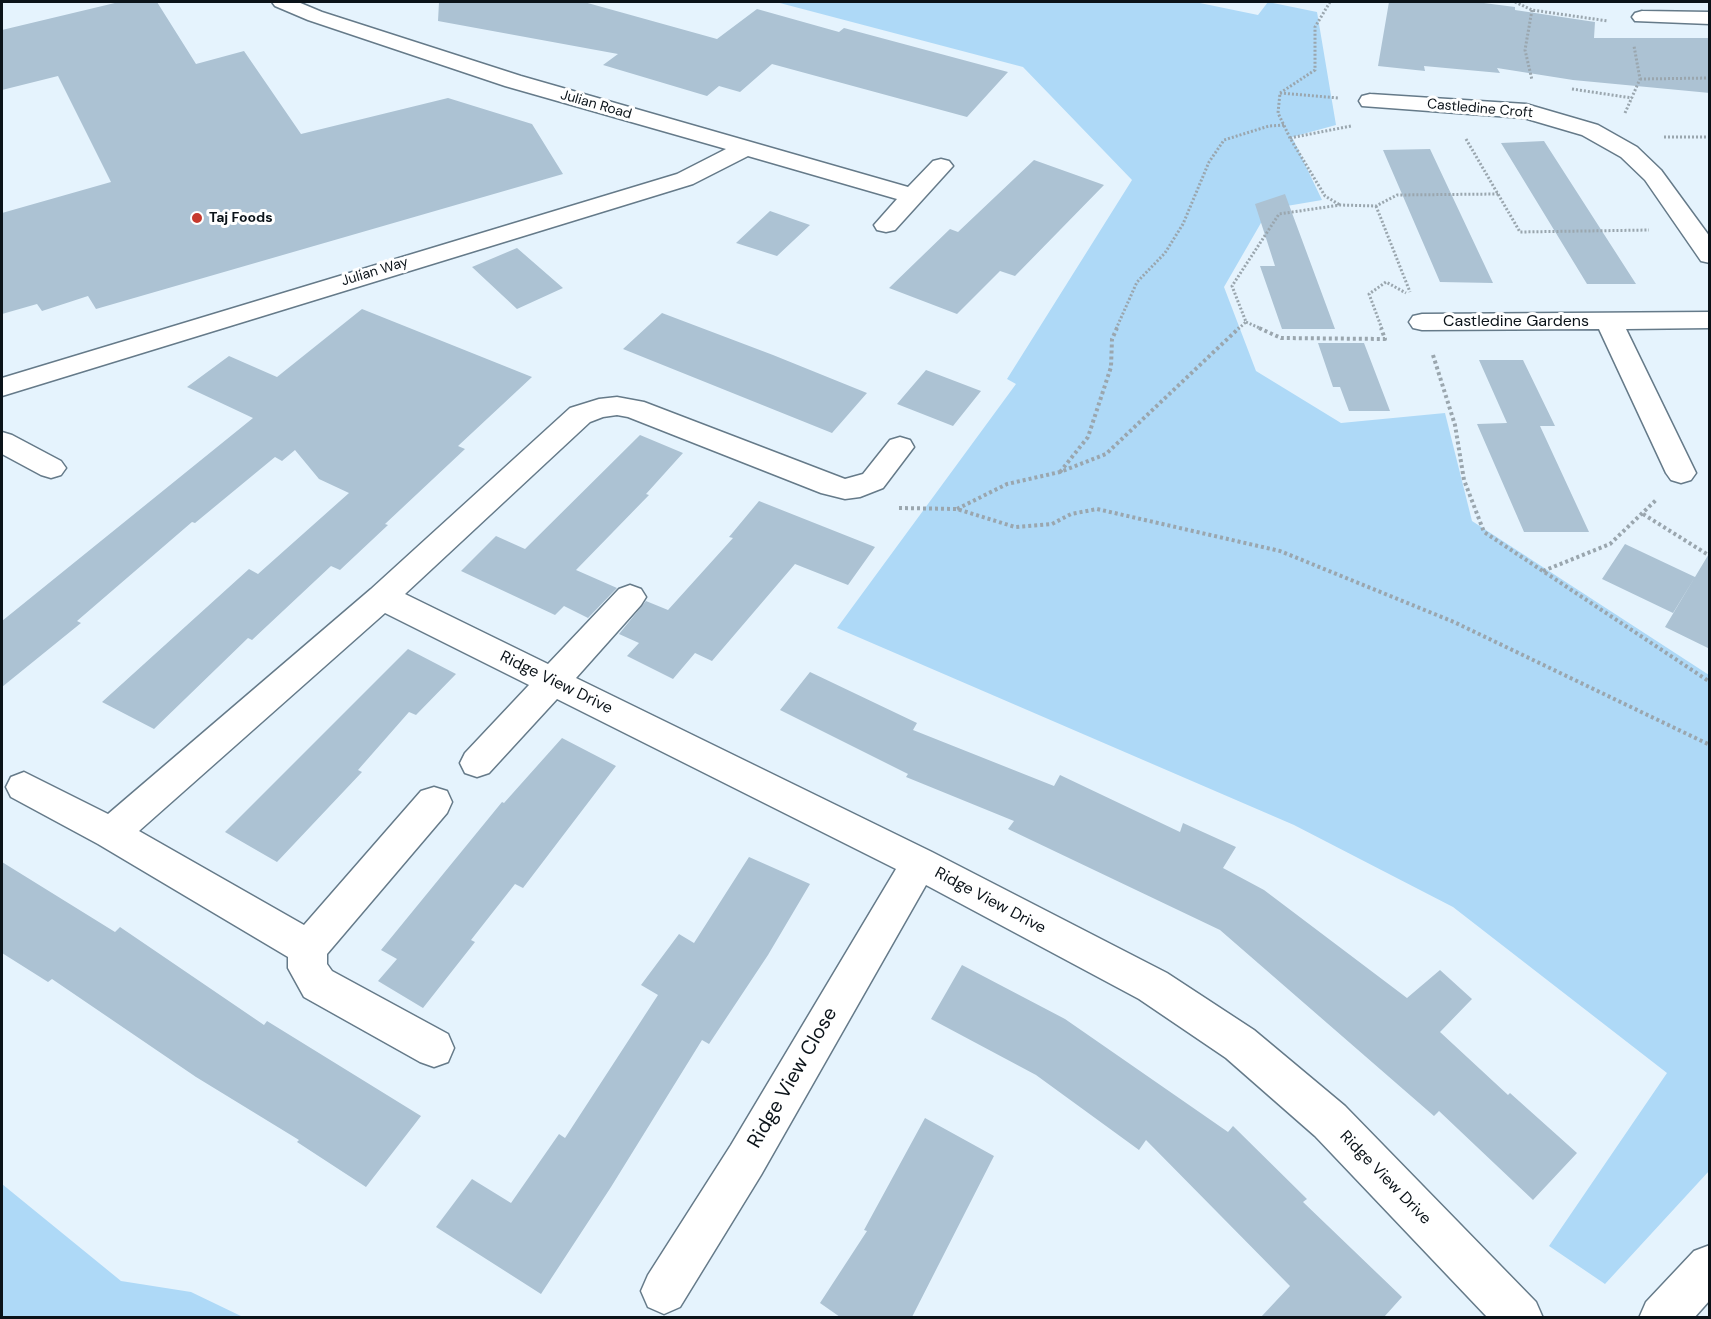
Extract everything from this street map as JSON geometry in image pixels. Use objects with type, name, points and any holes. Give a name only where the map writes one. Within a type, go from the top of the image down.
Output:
[{"type":"street","name":"Julian Road","points":[[282,2],[315,16],[513,81],[913,196]]},
{"type":"street","points":[[1631,19],[1710,18]]},
{"type":"street","name":"Castledine Croft","points":[[1370,101],[1526,111],[1590,130],[1629,152],[1653,174],[1710,256]]},
{"type":"street","name":"Julian Way","points":[[2,387],[685,179],[745,148]]},
{"type":"street","points":[[886,225],[941,166]]},
{"type":"street","name":"Castledine Gardens","points":[[1422,322],[1710,320]]},
{"type":"street","name":"Castledine Gardens","points":[[1609,321],[1681,472]]},
{"type":"street","points":[[111,833],[382,597],[580,415],[598,408],[617,406],[634,409],[831,486],[845,489],[873,482],[900,447]]},
{"type":"street","points":[[2,442],[51,468]]},
{"type":"street","name":"Ridge View Drive","points":[[382,597],[919,863],[1153,986],[1240,1044],[1330,1121],[1520,1317]]},
{"type":"street","points":[[477,763],[630,597]]},
{"type":"street","points":[[24,787],[111,833],[308,948]]},
{"type":"street","points":[[434,802],[308,948],[307,968],[318,984],[434,1048]]},
{"type":"street","name":"Ridge View Close","points":[[664,1291],[746,1160],[919,863]]},
{"type":"street","points":[[1662,1317],[1710,1267]]},
{"type":"path","points":[[1280,93],[1315,70],[1315,27],[1330,2]]},
{"type":"path","points":[[1515,2],[1532,10],[1600,21],[1631,19],[1640,79],[1621,123],[1590,130]]},
{"type":"path","points":[[1532,10],[1525,50],[1533,84]]},
{"type":"path","points":[[1640,79],[1710,78]]},
{"type":"path","points":[[1280,93],[1370,101]]},
{"type":"path","points":[[1280,93],[1278,113],[1284,125],[1325,196],[1340,205]]},
{"type":"path","points":[[1446,105],[1520,232],[1691,229]]},
{"type":"path","points":[[1059,472],[1088,437],[1111,367],[1112,339],[1137,282],[1165,254],[1183,224],[1209,162],[1224,140],[1269,126],[1284,125]]},
{"type":"path","points":[[1376,206],[1412,297],[1386,282],[1369,294],[1385,339],[1281,338],[1246,322],[1232,286],[1279,214],[1340,205],[1376,206],[1397,195],[1498,194]]},
{"type":"path","points":[[957,509],[1007,484],[1059,472],[1106,454],[1181,385],[1207,356],[1246,322]]},
{"type":"path","points":[[1422,322],[1455,425],[1464,480],[1484,532],[1710,682]]},
{"type":"path","points":[[1542,571],[1610,544],[1643,514],[1681,472]]},
{"type":"path","points":[[860,487],[897,508],[957,509],[1015,527],[1052,524],[1071,514],[1097,509],[1280,551],[1454,622],[1710,745]]},
{"type":"path","points":[[1643,514],[1710,556]]},
{"type":"shaded area","points":[[776,2],[1195,2],[1258,15],[1268,2],[1317,12],[1336,125],[1292,137],[1322,200],[1269,209],[1224,287],[1256,371],[1341,423],[1445,413],[1472,521],[1709,675],[1709,1171],[1605,1284],[1549,1246],[1667,1073],[1453,907],[1294,825],[837,628],[1016,384],[1007,379],[1132,180],[1023,67]]},
{"type":"shaded area","points":[[2,1184],[121,1281],[191,1292],[243,1317],[2,1317]]},
{"type":"building","points":[[119,2],[157,2],[196,64],[244,51],[301,134],[448,98],[532,124],[563,174],[96,309],[88,296],[42,311],[37,304],[2,314],[2,213],[111,182],[58,76],[2,90],[2,30]]},
{"type":"building","points":[[439,2],[584,2],[717,39],[757,9],[839,32],[844,28],[1008,72],[967,117],[772,64],[740,92],[719,86],[707,96],[603,65],[618,54],[438,21]]},
{"type":"building","points":[[1389,2],[1476,2],[1515,7],[1515,10],[1595,22],[1594,38],[1710,38],[1710,93],[1573,80],[1497,68],[1500,73],[1424,66],[1425,71],[1378,66]]},
{"type":"building","points":[[1544,141],[1636,284],[1587,284],[1501,143]]},
{"type":"building","points":[[1430,149],[1493,283],[1440,282],[1383,150]]},
{"type":"building","points":[[1034,160],[1104,185],[1015,276],[1000,271],[957,314],[889,288],[950,229],[958,232]]},
{"type":"building","points":[[1285,194],[1335,329],[1282,329],[1260,266],[1275,266],[1255,204]]},
{"type":"building","points":[[770,211],[810,225],[777,256],[736,243]]},
{"type":"building","points":[[517,248],[563,288],[517,309],[472,267]]},
{"type":"building","points":[[362,309],[532,377],[458,446],[465,449],[340,570],[331,566],[252,640],[248,638],[154,729],[102,702],[249,569],[258,574],[349,493],[319,479],[295,450],[282,461],[275,457],[195,523],[192,522],[77,621],[81,623],[2,687],[2,621],[253,418],[187,387],[229,356],[277,377]]},
{"type":"building","points":[[662,313],[867,393],[832,433],[623,349]]},
{"type":"building","points":[[1318,343],[1364,343],[1390,411],[1349,411],[1340,387],[1333,387]]},
{"type":"building","points":[[1479,360],[1523,360],[1555,426],[1540,426],[1589,532],[1524,532],[1477,424],[1507,423]]},
{"type":"building","points":[[926,370],[981,391],[953,426],[897,404]]},
{"type":"building","points":[[640,435],[683,453],[646,494],[649,495],[576,570],[617,588],[588,618],[564,606],[555,615],[461,571],[496,536],[525,549]]},
{"type":"building","points":[[759,501],[875,547],[848,585],[795,564],[712,661],[695,653],[673,679],[627,656],[639,643],[619,634],[646,601],[668,610],[733,538],[729,537]]},
{"type":"building","points":[[1625,544],[1695,577],[1673,613],[1602,579]]},
{"type":"building","points":[[1710,552],[1710,649],[1665,627]]},
{"type":"building","points":[[408,649],[456,674],[416,715],[409,712],[358,770],[362,772],[277,862],[225,832]]},
{"type":"building","points":[[810,672],[917,723],[913,730],[1054,786],[1060,775],[1180,832],[1183,823],[1236,847],[1223,868],[1264,890],[1407,998],[1440,970],[1472,999],[1440,1032],[1508,1095],[1510,1093],[1577,1153],[1533,1200],[1439,1111],[1434,1116],[1220,930],[1008,829],[1014,821],[906,777],[908,774],[780,710]]},
{"type":"building","points":[[562,738],[616,766],[523,888],[515,884],[471,940],[475,942],[423,1008],[378,981],[397,959],[381,950],[502,802],[504,803]]},
{"type":"building","points":[[749,857],[810,884],[768,955],[709,1044],[702,1040],[611,1187],[541,1294],[436,1227],[472,1179],[511,1203],[559,1134],[565,1138],[658,995],[641,985],[679,934],[694,943]]},
{"type":"building","points":[[2,862],[115,932],[120,927],[264,1025],[267,1021],[421,1116],[366,1187],[297,1142],[299,1140],[196,1077],[52,979],[48,982],[2,953]]},
{"type":"building","points":[[962,965],[1065,1019],[1228,1132],[1233,1126],[1307,1199],[1303,1202],[1402,1297],[1384,1317],[1261,1317],[1290,1286],[1146,1140],[1139,1150],[1036,1075],[931,1019]]},
{"type":"building","points":[[925,1118],[994,1156],[912,1317],[840,1317],[820,1303],[867,1231],[864,1230]]},
{"type":"place","name":"Taj Foods","points":[[197,218]]}]
